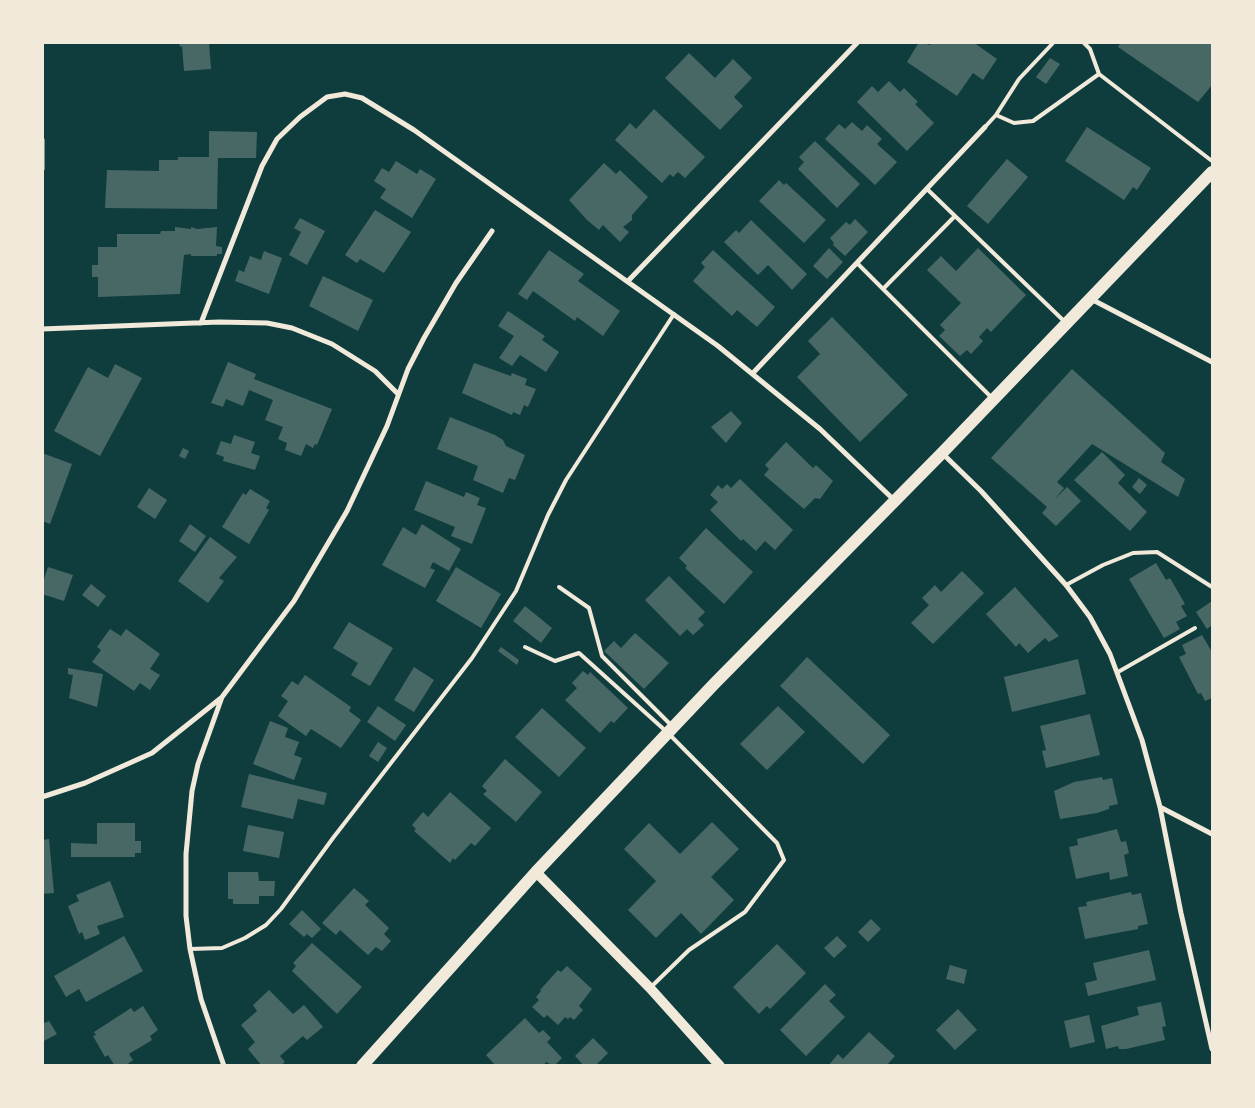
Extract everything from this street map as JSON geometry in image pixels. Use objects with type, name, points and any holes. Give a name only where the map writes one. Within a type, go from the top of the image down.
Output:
[{"type":"main road","points":[[362,1066],[536,872],[671,730],[942,453],[1212,172]]},
{"type":"main road","points":[[536,872],[650,988],[720,1066]]},
{"type":"street","points":[[628,281],[858,42]]},
{"type":"street","points":[[201,323],[262,166],[277,139],[300,117],[327,97],[345,94],[362,98],[414,130],[628,281],[753,373],[820,429],[894,500]]},
{"type":"street","points":[[753,373],[985,127]]},
{"type":"street","points":[[42,140],[42,169]]},
{"type":"street","points":[[42,797],[85,783],[152,753],[222,697],[294,601],[347,511],[387,426],[398,394],[424,338],[451,291],[492,231]]},
{"type":"street","points":[[1090,299],[1212,362]]},
{"type":"street","points":[[42,329],[201,323],[267,323],[292,328],[351,355],[375,371],[398,394]]},
{"type":"street","points":[[942,453],[981,491],[1066,585],[1090,617],[1118,672],[1142,740],[1160,806],[1181,913],[1212,1049]]},
{"type":"street","points":[[222,697],[198,764],[192,791],[186,854],[186,916],[190,949],[202,999],[224,1066]]},
{"type":"street","points":[[1160,806],[1212,834]]},
{"type":"lane","points":[[985,127],[996,115],[1019,79],[1054,42]]},
{"type":"lane","points":[[1083,42],[1090,49],[1100,74],[1212,160]]},
{"type":"lane","points":[[996,115],[1014,122],[1033,121],[1100,74]]},
{"type":"lane","points":[[927,189],[1067,323]]},
{"type":"lane","points":[[882,289],[955,216]]},
{"type":"lane","points":[[857,263],[993,399]]},
{"type":"lane","points":[[190,949],[222,948],[245,938],[266,925],[281,909],[333,838],[472,658],[516,591],[548,515],[566,480],[674,314]]},
{"type":"lane","points":[[1066,585],[1103,564],[1133,552],[1158,552],[1212,587]]},
{"type":"lane","points":[[559,587],[589,608],[602,656],[778,844],[784,860],[746,912],[689,950],[650,988]]},
{"type":"lane","points":[[1118,672],[1195,628]]},
{"type":"lane","points":[[525,647],[555,660],[579,652],[671,730]]},
{"type":"building","points":[[179,42],[209,42],[211,69],[184,71],[182,46],[180,47]]},
{"type":"building","points":[[919,42],[930,45],[931,42],[973,42],[997,59],[983,80],[973,73],[957,96],[907,62]]},
{"type":"building","points":[[1121,42],[1212,42],[1212,85],[1198,102],[1118,47]]},
{"type":"building","points":[[689,53],[715,78],[733,59],[752,78],[734,97],[743,106],[720,130],[665,78]]},
{"type":"building","points":[[1050,58],[1060,64],[1046,84],[1036,77]]},
{"type":"building","points":[[889,81],[900,92],[904,88],[918,102],[915,104],[934,123],[907,151],[857,102],[872,86],[878,92]]},
{"type":"building","points":[[654,109],[705,157],[685,178],[678,172],[673,177],[670,174],[662,183],[615,140],[630,123],[636,129]]},
{"type":"building","points":[[852,122],[862,131],[867,125],[882,139],[877,144],[897,162],[875,185],[825,139],[839,124],[845,129]]},
{"type":"building","points":[[1087,127],[1151,168],[1137,190],[1133,187],[1124,200],[1065,161]]},
{"type":"building","points":[[209,131],[257,132],[256,158],[218,158],[217,209],[105,208],[107,170],[159,171],[159,160],[178,160],[178,157],[209,157]]},
{"type":"building","points":[[815,141],[860,184],[837,208],[798,169],[804,162],[799,157]]},
{"type":"building","points":[[1007,159],[1028,177],[988,224],[967,206]]},
{"type":"building","points":[[396,161],[417,174],[420,169],[436,179],[412,218],[380,198],[386,189],[374,181],[382,168],[389,172]]},
{"type":"building","points":[[604,163],[616,174],[620,170],[648,197],[632,215],[632,220],[623,227],[629,232],[620,242],[603,225],[599,230],[569,200]]},
{"type":"building","points":[[779,180],[784,185],[786,183],[826,220],[804,243],[759,201]]},
{"type":"building","points":[[375,210],[411,232],[384,273],[360,259],[357,263],[345,255]]},
{"type":"building","points":[[300,218],[325,231],[307,265],[289,255],[301,232],[294,228]]},
{"type":"building","points":[[855,219],[868,232],[845,256],[833,245],[834,243],[830,238],[846,222],[850,225]]},
{"type":"building","points":[[751,220],[807,274],[792,290],[768,265],[758,275],[724,242],[736,230],[739,233]]},
{"type":"building","points":[[175,227],[197,229],[217,227],[216,246],[222,247],[222,254],[217,254],[217,256],[184,255],[180,294],[98,297],[98,277],[92,277],[92,265],[98,265],[98,247],[117,247],[117,234],[160,234],[161,231],[175,231]]},
{"type":"building","points":[[829,248],[843,262],[827,279],[813,266]]},
{"type":"building","points":[[978,248],[1026,295],[991,332],[987,328],[979,337],[983,341],[971,354],[967,350],[960,356],[939,336],[945,330],[940,325],[961,303],[927,270],[941,256],[956,271]]},
{"type":"building","points":[[549,250],[584,274],[578,281],[620,311],[603,336],[577,317],[575,321],[533,291],[527,300],[518,294]]},
{"type":"building","points":[[713,250],[775,307],[757,327],[737,310],[732,316],[693,281],[705,267],[701,263]]},
{"type":"building","points":[[264,251],[282,258],[269,294],[235,281],[239,270],[244,272],[250,256],[261,260]]},
{"type":"building","points":[[323,276],[373,300],[358,331],[309,306]]},
{"type":"building","points":[[508,311],[545,336],[542,340],[559,352],[546,372],[520,355],[512,366],[499,358],[514,336],[498,326]]},
{"type":"building","points":[[832,317],[908,395],[860,442],[797,377],[820,354],[808,341]]},
{"type":"building","points":[[228,362],[256,374],[254,379],[332,409],[317,445],[315,444],[313,448],[306,444],[301,456],[285,450],[287,443],[278,439],[283,427],[265,420],[273,400],[249,390],[243,406],[226,399],[223,407],[211,403]]},
{"type":"building","points":[[474,363],[511,376],[512,373],[527,379],[525,385],[536,389],[528,407],[524,405],[520,415],[513,412],[512,415],[462,393]]},
{"type":"building","points":[[115,364],[142,378],[100,456],[54,431],[88,367],[108,378]]},
{"type":"building","points":[[1072,369],[1165,453],[1161,462],[1185,479],[1178,497],[1092,444],[1057,482],[1064,488],[1055,499],[1067,487],[1081,501],[1056,526],[1042,513],[1047,507],[991,458]]},
{"type":"building","points":[[731,411],[742,423],[726,443],[711,427]]},
{"type":"building","points":[[450,417],[495,435],[503,440],[506,446],[525,455],[515,480],[509,478],[503,493],[473,480],[478,466],[437,449]]},
{"type":"building","points":[[234,435],[255,442],[251,453],[260,456],[255,470],[223,461],[224,457],[216,454],[221,441],[231,444]]},
{"type":"building","points":[[786,442],[813,468],[816,465],[833,481],[820,499],[815,498],[804,509],[764,475],[769,469],[765,465]]},
{"type":"building","points":[[183,448],[189,451],[185,459],[179,456]]},
{"type":"building","points":[[1102,452],[1125,475],[1118,483],[1147,512],[1130,531],[1074,480]]},
{"type":"building","points":[[42,453],[72,464],[50,524],[42,521]]},
{"type":"building","points":[[1139,478],[1147,485],[1140,494],[1132,487]]},
{"type":"building","points":[[740,479],[793,530],[775,550],[765,541],[756,551],[743,539],[741,541],[710,510],[718,502],[710,495],[718,485],[722,489],[727,484],[731,488]]},
{"type":"building","points":[[426,481],[464,497],[466,492],[480,498],[477,505],[486,508],[472,544],[451,536],[455,527],[414,510]]},
{"type":"building","points":[[149,488],[167,500],[155,519],[137,507]]},
{"type":"building","points":[[250,489],[270,501],[266,508],[269,510],[249,544],[222,527],[243,493],[246,495]]},
{"type":"building","points":[[190,524],[206,536],[195,552],[179,541]]},
{"type":"building","points":[[422,524],[461,549],[449,571],[433,562],[430,568],[435,570],[425,588],[382,565],[403,527],[416,535]]},
{"type":"building","points":[[706,528],[753,572],[724,604],[685,568],[687,566],[679,558]]},
{"type":"building","points":[[210,537],[237,557],[219,578],[224,581],[208,603],[178,581]]},
{"type":"building","points":[[1156,563],[1166,580],[1170,578],[1185,604],[1181,606],[1187,616],[1176,622],[1180,629],[1164,638],[1129,579]]},
{"type":"building","points":[[48,567],[73,575],[64,601],[42,594],[42,585]]},
{"type":"building","points":[[456,567],[501,594],[481,628],[436,601]]},
{"type":"building","points":[[962,571],[984,593],[933,644],[911,623],[929,605],[922,598],[935,585],[941,592]]},
{"type":"building","points":[[669,576],[705,612],[698,619],[704,625],[693,635],[687,629],[680,636],[645,600]]},
{"type":"building","points":[[91,584],[106,596],[98,607],[82,595]]},
{"type":"building","points":[[1015,587],[1059,636],[1049,642],[1045,638],[1028,653],[1019,643],[1016,647],[986,614]]},
{"type":"building","points":[[1212,601],[1212,625],[1207,629],[1196,612]]},
{"type":"building","points":[[525,606],[552,628],[541,643],[513,621]]},
{"type":"building","points":[[349,622],[393,648],[370,686],[351,675],[358,663],[333,648]]},
{"type":"building","points":[[110,629],[121,636],[126,629],[160,654],[150,669],[160,675],[150,690],[140,683],[134,691],[92,662],[101,650],[97,647]]},
{"type":"building","points":[[635,633],[669,663],[644,689],[604,651],[614,641],[621,648]]},
{"type":"building","points":[[1202,635],[1212,652],[1212,698],[1205,701],[1201,693],[1198,694],[1179,657],[1186,654],[1182,645]]},
{"type":"building","points":[[501,647],[519,660],[517,665],[498,651]]},
{"type":"building","points":[[807,657],[890,735],[863,764],[780,686]]},
{"type":"building","points":[[1078,659],[1086,694],[1012,712],[1004,677]]},
{"type":"building","points":[[414,667],[434,680],[414,712],[394,700]]},
{"type":"building","points":[[68,668],[103,674],[97,707],[69,698],[73,675],[68,674]]},
{"type":"building","points":[[583,671],[588,675],[590,672],[628,708],[614,723],[611,721],[600,733],[565,700],[577,688],[572,683]]},
{"type":"building","points":[[305,675],[351,707],[349,711],[361,720],[341,748],[311,729],[306,736],[278,716],[288,701],[281,696],[292,681],[298,685]]},
{"type":"building","points":[[378,706],[406,725],[395,741],[367,722]]},
{"type":"building","points":[[778,706],[805,732],[767,770],[740,744]]},
{"type":"building","points":[[542,708],[586,748],[559,777],[515,737]]},
{"type":"building","points":[[1090,714],[1100,755],[1046,768],[1042,751],[1046,750],[1040,726]]},
{"type":"building","points":[[270,721],[288,728],[285,737],[299,742],[294,755],[302,758],[294,780],[253,764]]},
{"type":"building","points":[[378,742],[387,748],[378,762],[369,756]]},
{"type":"building","points":[[505,759],[542,792],[516,822],[483,794],[487,791],[482,786]]},
{"type":"building","points":[[249,774],[327,793],[324,805],[298,799],[293,819],[241,807]]},
{"type":"building","points":[[1102,777],[1103,780],[1112,778],[1118,804],[1109,806],[1109,809],[1097,813],[1060,819],[1054,791],[1074,782]]},
{"type":"building","points":[[450,792],[491,828],[475,846],[471,843],[455,860],[453,858],[450,863],[414,831],[416,829],[412,825],[423,812],[428,817]]},
{"type":"building","points":[[712,822],[739,849],[711,877],[734,900],[701,934],[681,913],[656,938],[628,910],[656,881],[624,849],[649,823],[680,854]]},
{"type":"building","points":[[97,823],[135,823],[135,841],[141,841],[141,853],[135,853],[135,857],[71,857],[71,843],[97,844]]},
{"type":"building","points":[[248,825],[284,832],[279,858],[243,851]]},
{"type":"building","points":[[1117,829],[1121,842],[1126,841],[1129,853],[1124,855],[1128,876],[1110,880],[1109,872],[1076,879],[1069,847],[1078,845],[1077,839]]},
{"type":"building","points":[[49,839],[54,893],[42,894],[42,840]]},
{"type":"building","points":[[228,872],[258,872],[259,881],[275,881],[274,896],[259,896],[259,904],[233,904],[233,899],[228,899]]},
{"type":"building","points":[[110,881],[124,917],[97,926],[100,934],[85,940],[82,932],[79,934],[68,906],[79,901],[76,895]]},
{"type":"building","points":[[354,888],[369,901],[365,905],[389,928],[384,934],[391,941],[382,951],[376,947],[368,955],[340,930],[336,935],[322,923]]},
{"type":"building","points":[[1131,892],[1132,895],[1141,893],[1148,924],[1138,926],[1138,929],[1085,939],[1078,907],[1087,906],[1086,902]]},
{"type":"building","points":[[302,910],[321,929],[312,938],[307,934],[304,937],[289,924]]},
{"type":"building","points":[[871,919],[881,929],[868,942],[858,932]]},
{"type":"building","points":[[124,936],[143,971],[86,1002],[79,989],[66,997],[54,976]]},
{"type":"building","points":[[837,936],[847,946],[834,958],[824,948]]},
{"type":"building","points":[[312,943],[362,987],[337,1014],[292,971],[296,966],[293,963]]},
{"type":"building","points":[[777,944],[806,973],[770,1009],[767,1006],[759,1014],[733,987]]},
{"type":"building","points":[[1149,950],[1156,980],[1088,996],[1085,983],[1097,980],[1093,963]]},
{"type":"building","points":[[950,965],[967,970],[964,984],[946,979]]},
{"type":"building","points":[[567,966],[592,989],[579,1006],[583,1010],[574,1020],[570,1017],[568,1019],[565,1017],[558,1025],[547,1015],[544,1018],[532,1007],[539,1000],[536,997],[540,990],[558,970],[561,972]]},
{"type":"building","points":[[825,984],[836,995],[829,1001],[845,1017],[806,1056],[780,1030]]},
{"type":"building","points":[[269,990],[293,1014],[304,1005],[323,1027],[307,1040],[303,1036],[280,1056],[285,1062],[280,1066],[262,1066],[248,1049],[255,1042],[241,1025],[257,1011],[253,1005]]},
{"type":"building","points":[[1161,1002],[1166,1026],[1162,1027],[1165,1040],[1126,1049],[1119,1049],[1118,1046],[1106,1049],[1101,1026],[1139,1015],[1137,1007]]},
{"type":"building","points":[[143,1006],[158,1030],[150,1036],[152,1040],[129,1054],[133,1060],[125,1066],[115,1066],[108,1055],[105,1057],[93,1036],[96,1035],[94,1032],[131,1008],[134,1012]]},
{"type":"building","points":[[958,1009],[977,1030],[955,1050],[936,1030]]},
{"type":"building","points":[[1089,1015],[1095,1042],[1070,1048],[1064,1021]]},
{"type":"building","points":[[525,1018],[539,1033],[543,1030],[551,1038],[547,1042],[562,1058],[554,1066],[546,1062],[543,1066],[496,1066],[486,1055]]},
{"type":"building","points":[[49,1021],[57,1034],[42,1042],[42,1024]]},
{"type":"building","points":[[869,1032],[895,1056],[886,1066],[828,1066],[838,1054],[843,1059]]},
{"type":"building","points":[[593,1038],[608,1053],[595,1066],[584,1066],[575,1056]]}]
